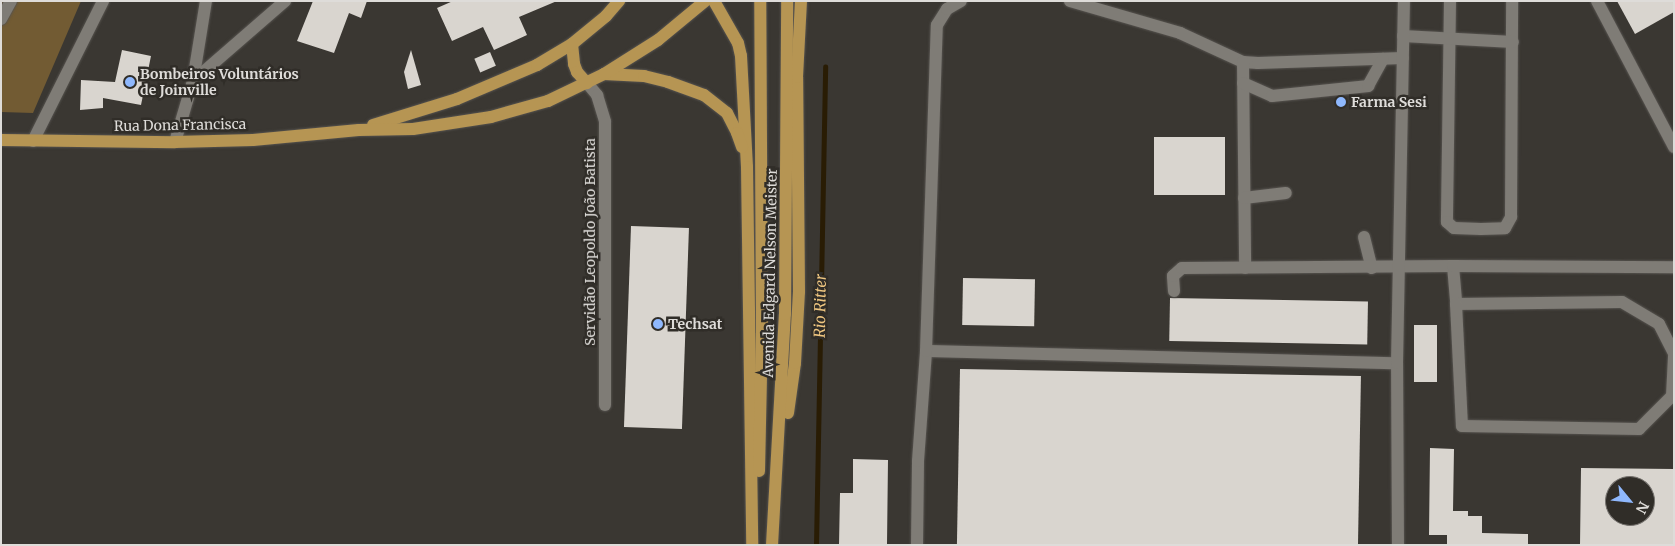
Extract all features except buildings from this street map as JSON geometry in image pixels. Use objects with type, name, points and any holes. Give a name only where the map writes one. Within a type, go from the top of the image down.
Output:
[{"type":"main road","name":"Rua Dona Francisca","points":[[359,130],[457,99],[537,65],[572,44],[606,16],[618,1]]},
{"type":"main road","name":"Rua Dona Francisca","points":[[1,140],[175,142],[292,137],[359,130],[413,129],[491,117],[548,101],[604,74],[658,40],[706,1]]},
{"type":"main road","points":[[714,1],[738,43],[741,56],[747,167],[753,545]]},
{"type":"main road","name":"Avenida Edgard Nelson Meister","points":[[753,545],[762,333],[760,1]]},
{"type":"main road","name":"Avenida Edgard Nelson Meister","points":[[772,545],[785,314],[787,1]]},
{"type":"main road","points":[[775,495],[796,363],[798,328],[797,77],[800,1]]},
{"type":"main road","points":[[572,44],[574,64],[577,72],[587,83]]},
{"type":"main road","points":[[604,74],[644,76],[668,82],[704,96],[726,114],[737,133],[747,167]]},
{"type":"street","points":[[1,19],[11,1]]},
{"type":"street","points":[[33,141],[103,1]]},
{"type":"street","points":[[175,142],[193,82],[206,1]]},
{"type":"street","points":[[193,82],[285,1]]},
{"type":"street","points":[[917,545],[918,461],[926,351],[937,25],[948,9],[961,1]]},
{"type":"street","points":[[1070,1],[1180,33],[1243,62],[1403,58]]},
{"type":"street","points":[[1398,545],[1397,363],[1404,1]]},
{"type":"street","points":[[1450,1],[1447,222],[1454,228],[1506,228],[1511,217],[1512,1]]},
{"type":"street","points":[[1597,1],[1674,147]]},
{"type":"street","points":[[1403,36],[1513,42]]},
{"type":"street","points":[[1243,82],[1272,96],[1368,86],[1382,59]]},
{"type":"street","points":[[1243,62],[1245,268]]},
{"type":"street","name":"Servidão Leopoldo João Batista","points":[[587,83],[597,95],[605,122],[604,405]]},
{"type":"street","points":[[1244,198],[1286,193]]},
{"type":"street","points":[[1364,237],[1372,268]]},
{"type":"street","points":[[1453,266],[1462,426],[1639,429],[1672,396],[1674,355],[1659,324],[1622,302],[1456,304]]},
{"type":"street","points":[[1174,291],[1174,276],[1182,268],[1674,267]]},
{"type":"street","points":[[926,351],[1397,363]]},
{"type":"shaded area","points":[[1,1],[81,1],[33,113],[1,112]]},
{"type":"waterway","name":"Rio Ritter","points":[[816,545],[825,67]]},
{"type":"place","name":"Bombeiros Voluntários de Joinville","points":[[130,82]]},
{"type":"place","name":"Farma Sesi","points":[[1341,102]]},
{"type":"place","name":"Techsat","points":[[658,324]]}]
